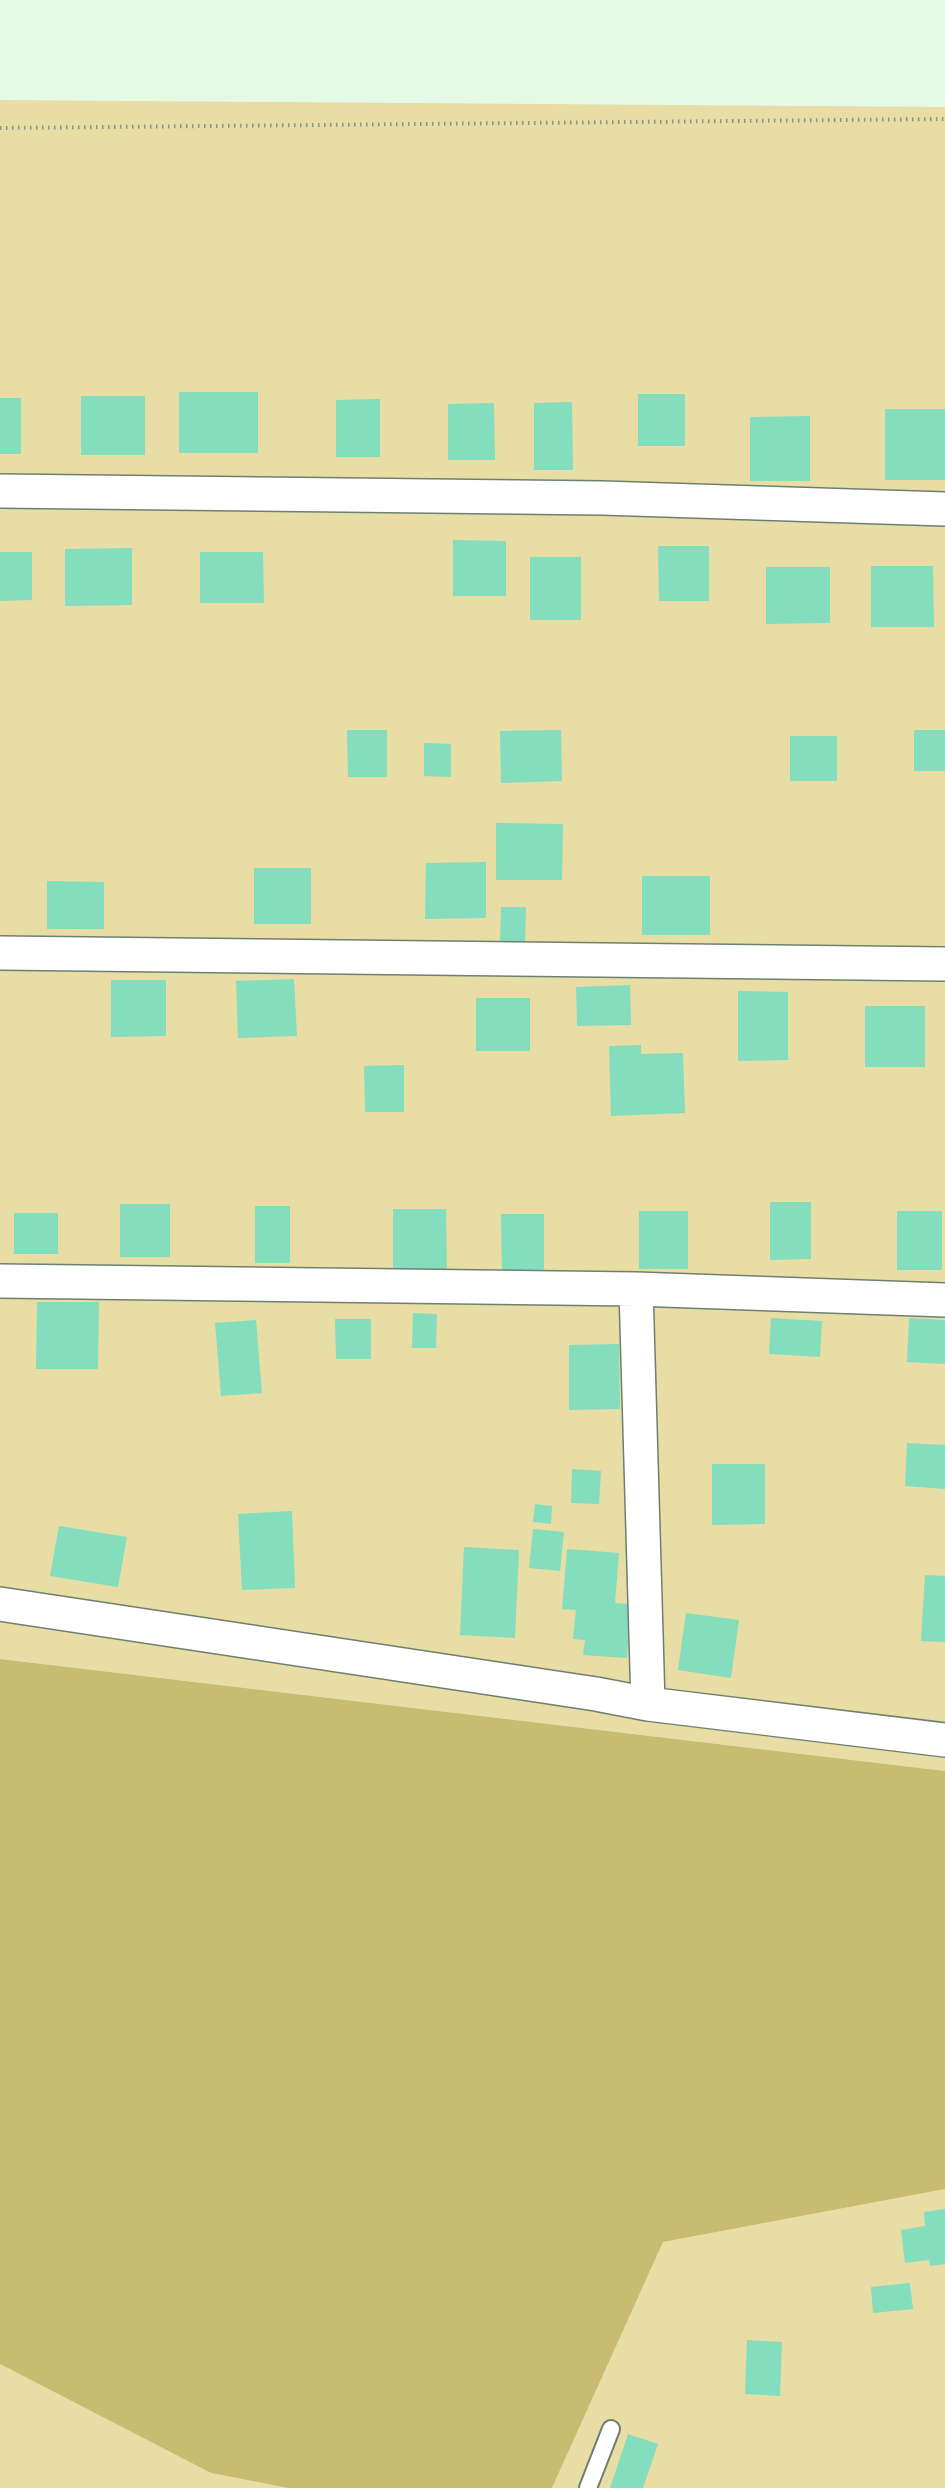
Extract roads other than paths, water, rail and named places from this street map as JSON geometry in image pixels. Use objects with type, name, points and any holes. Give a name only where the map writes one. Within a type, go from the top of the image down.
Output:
[{"type":"street","points":[[0,491],[602,498],[945,509]]},
{"type":"street","points":[[0,953],[945,964]]},
{"type":"street","points":[[0,1281],[636,1289],[945,1300]]},
{"type":"street","points":[[636,1289],[648,1704]]},
{"type":"street","points":[[0,1604],[596,1694],[648,1704],[945,1740]]},
{"type":"lane","points":[[588,2488],[611,2429]]}]
